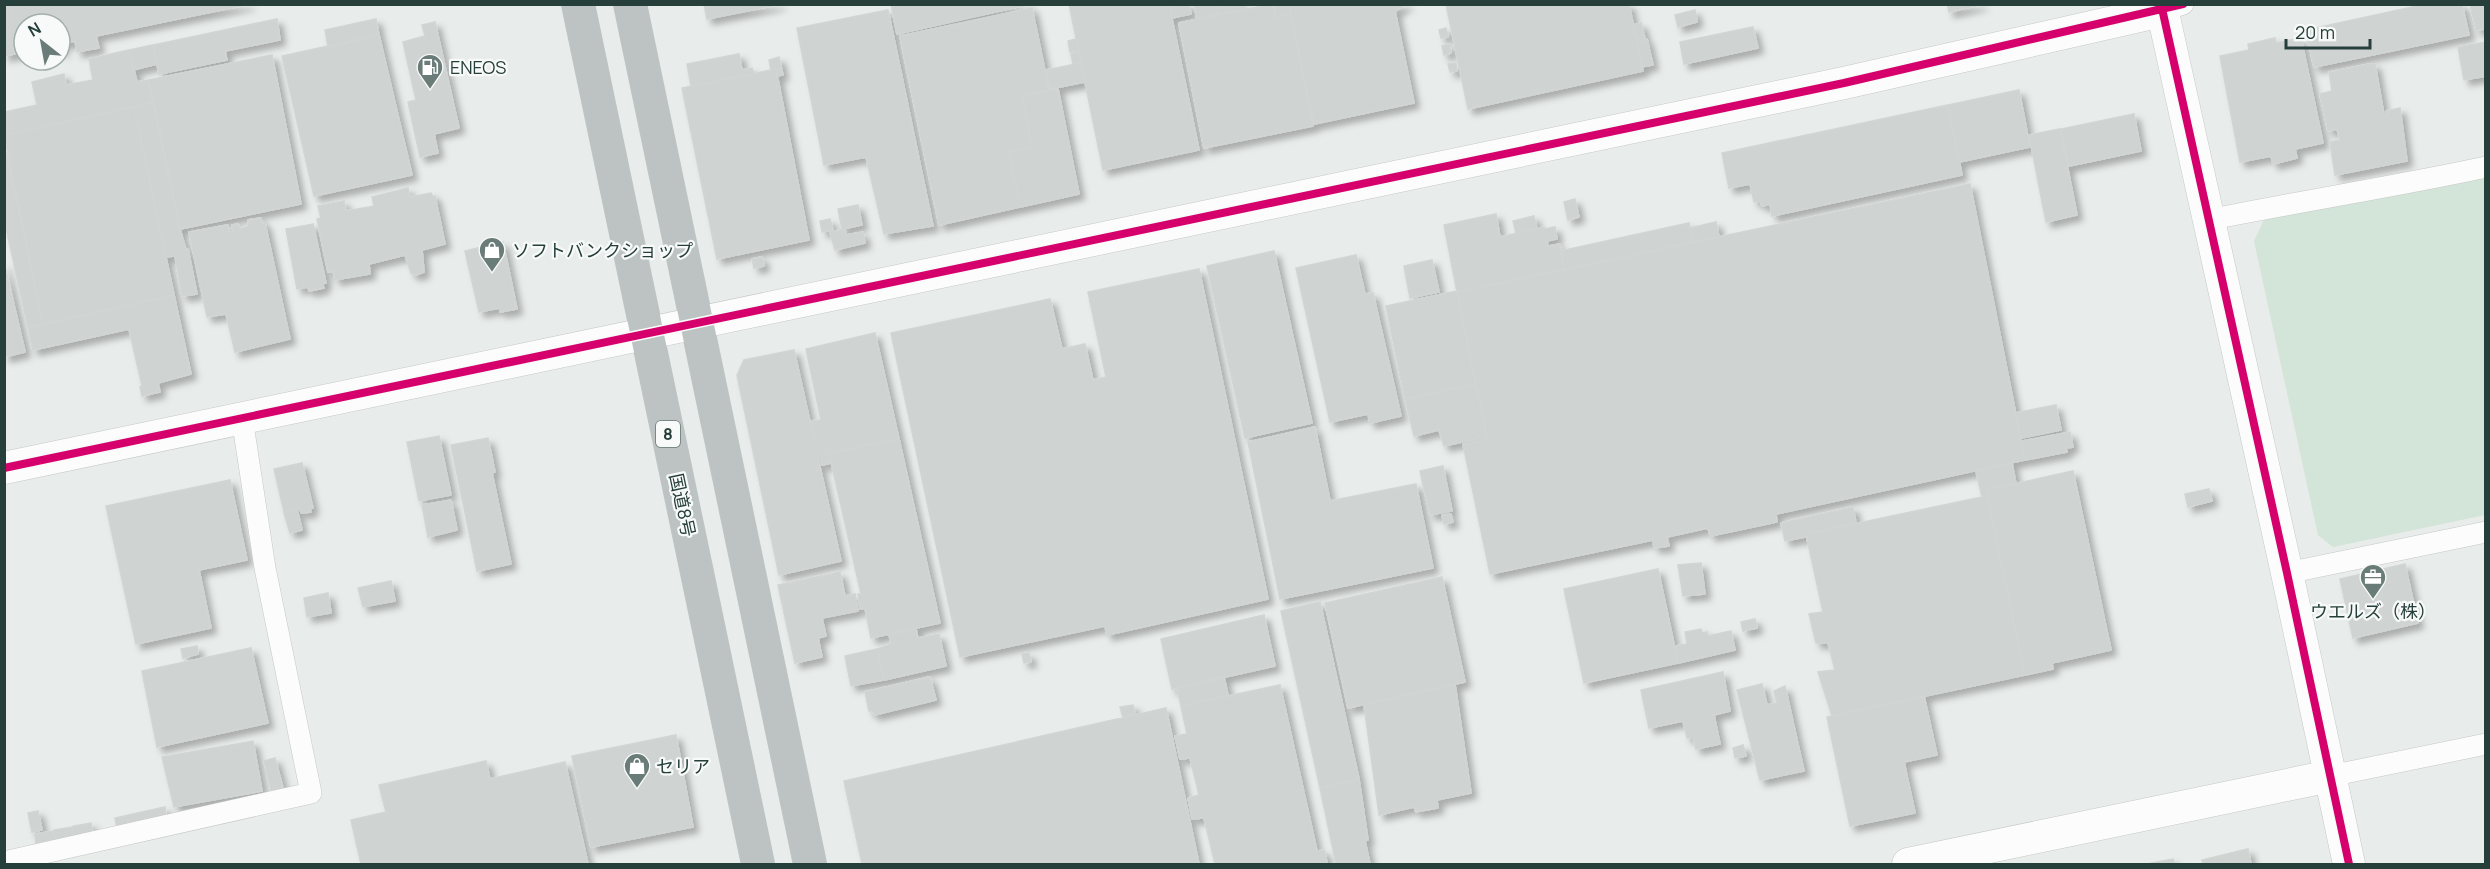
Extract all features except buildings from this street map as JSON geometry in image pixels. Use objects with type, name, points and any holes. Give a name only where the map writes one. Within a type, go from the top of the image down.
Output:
[{"type":"highway","name":"国道8号","points":[[578,4],[758,864]]},
{"type":"highway","points":[[630,4],[810,864]]},
{"type":"street","points":[[4,468],[1844,83],[2169,7],[2208,220],[2288,573],[2349,864]]},
{"type":"street","points":[[2208,220],[2315,198],[2389,188],[2486,167]]},
{"type":"street","points":[[4,862],[311,793],[265,568],[242,418]]},
{"type":"street","points":[[2288,573],[2486,532]]},
{"type":"street","points":[[1908,864],[2486,744]]},
{"type":"green space","points":[[2485,174],[2485,515],[2333,547],[2318,535],[2254,241],[2264,220]]},
{"type":"cycle path","points":[[2161,4],[2349,864]]},
{"type":"cycle path","points":[[4,468],[1844,83],[2183,4]]},
{"type":"place","name":"ENEOS","points":[[430,90]]},
{"type":"place","name":"ソフトバンクショップ","points":[[492,273]]},
{"type":"place","name":"ウエルズ（株）","points":[[2373,600]]},
{"type":"place","name":"セリア","points":[[637,789]]}]
